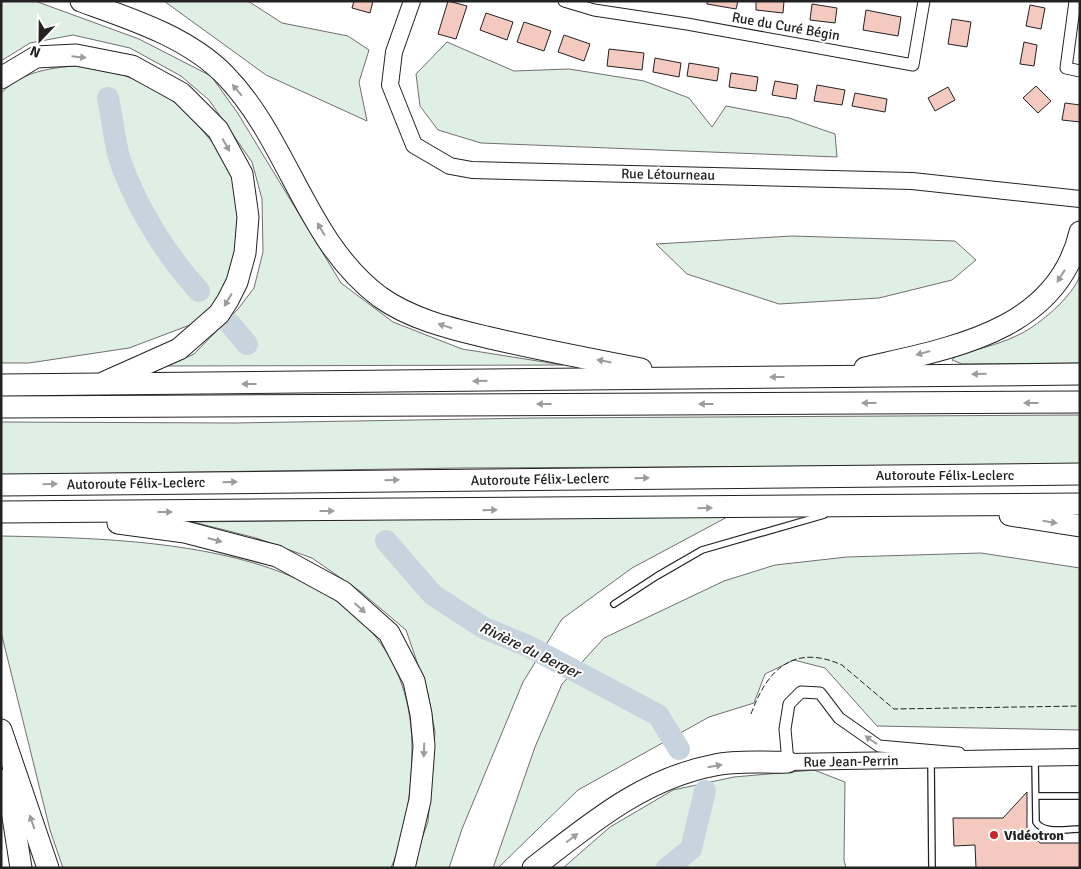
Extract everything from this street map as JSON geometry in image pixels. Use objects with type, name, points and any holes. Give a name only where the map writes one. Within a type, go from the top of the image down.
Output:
[{"type":"highway","points":[[81,1],[161,33],[194,50],[224,75],[252,110],[332,249],[361,282],[407,314],[457,330],[527,347],[686,377]]},
{"type":"highway","points":[[1,78],[36,57],[76,56],[132,66],[181,93],[218,130],[242,174],[248,217],[246,253],[237,282],[219,314],[179,349],[99,385]]},
{"type":"highway","points":[[826,377],[906,358],[982,336],[1019,319],[1042,301],[1060,279],[1076,250],[1080,232]]},
{"type":"highway","points":[[1,385],[1080,374]]},
{"type":"highway","points":[[1,407],[1080,402]]},
{"type":"highway","name":"Autoroute Félix-Leclerc","points":[[1,485],[1080,474]]},
{"type":"highway","points":[[1,512],[1080,504]]},
{"type":"highway","points":[[950,506],[1080,526]]},
{"type":"highway","points":[[29,512],[184,532],[277,556],[343,592],[389,633],[414,681],[421,714],[424,746],[420,800],[404,868]]},
{"type":"highway","points":[[1,730],[48,868]]},
{"type":"highway","points":[[1,739],[21,868]]},
{"type":"highway","points":[[539,864],[609,810],[655,783],[716,764],[788,762]]},
{"type":"street","name":"Rue Létourneau","points":[[412,1],[394,52],[390,85],[414,145],[450,166],[472,170],[912,181],[1080,199]]},
{"type":"street","name":"Rue du Curé Bégin","points":[[564,1],[913,65],[924,1]]},
{"type":"street","points":[[1075,1],[1066,68],[1080,71]]},
{"type":"street","name":"Rue Jean-Perrin","points":[[1005,757],[879,746],[839,718],[820,693],[801,692],[789,704],[785,729],[788,762],[1080,757]]},
{"type":"lane","points":[[614,604],[656,576],[702,550],[857,506]]},
{"type":"lane","points":[[1034,757],[1036,822],[1039,827],[1045,830],[1080,829]]},
{"type":"lane","points":[[931,759],[932,868]]},
{"type":"lane","points":[[1036,796],[1080,796]]},
{"type":"green space","points":[[1,1],[35,1],[139,39],[211,76],[237,112],[341,283],[393,322],[462,349],[563,365],[167,366],[194,354],[238,309],[254,288],[263,252],[262,199],[252,162],[209,100],[181,76],[130,48],[73,35],[30,43],[1,61]]},
{"type":"green space","points":[[164,1],[248,1],[282,23],[348,36],[369,50],[359,82],[367,121],[266,75]]},
{"type":"green space","points":[[447,42],[514,71],[569,69],[644,81],[689,98],[712,127],[726,106],[789,118],[835,134],[837,157],[481,143],[438,130],[420,106],[416,74]]},
{"type":"green space","points":[[83,65],[113,71],[148,85],[182,107],[214,144],[233,172],[238,205],[238,235],[232,269],[212,310],[190,325],[129,348],[29,363],[1,363],[1,93],[19,79],[29,75],[49,69]]},
{"type":"green space","points":[[792,236],[955,241],[976,260],[952,280],[879,298],[779,304],[687,274],[656,244]]},
{"type":"green space","points":[[1080,275],[1080,363],[962,364],[952,360],[957,355],[1009,339],[1034,326],[1062,302],[1076,284]]},
{"type":"green space","points":[[1080,415],[1080,465],[461,468],[1,475],[1,422],[235,423],[535,418]]},
{"type":"green space","points":[[731,515],[632,568],[562,619],[523,682],[462,829],[449,868],[411,868],[428,822],[435,732],[428,694],[406,630],[361,592],[312,558],[256,538],[193,522]]},
{"type":"green space","points":[[1,536],[127,541],[195,550],[260,565],[319,590],[367,627],[399,678],[412,745],[408,808],[401,839],[391,868],[63,868],[50,830],[1,632]]},
{"type":"green space","points":[[981,553],[1080,568],[1080,730],[877,726],[825,668],[794,660],[765,674],[754,703],[709,717],[578,790],[498,868],[493,868],[535,747],[562,684],[604,638],[724,581],[775,565],[847,557]]},
{"type":"green space","points":[[814,770],[845,782],[844,860],[846,868],[563,868],[610,827],[673,790],[734,777]]},
{"type":"building","points":[[354,1],[373,1],[370,13],[352,8]]},
{"type":"building","points":[[448,1],[467,6],[456,39],[438,34]]},
{"type":"building","points":[[707,1],[738,1],[736,9],[707,4]]},
{"type":"building","points":[[756,1],[784,1],[783,13],[756,10]]},
{"type":"building","points":[[812,4],[837,8],[835,23],[810,20]]},
{"type":"building","points":[[1030,5],[1045,8],[1041,29],[1026,26]]},
{"type":"building","points":[[866,10],[901,17],[898,36],[863,30]]},
{"type":"building","points":[[486,13],[513,22],[507,40],[480,30]]},
{"type":"building","points":[[952,19],[971,22],[967,47],[948,44]]},
{"type":"building","points":[[524,22],[551,31],[544,51],[517,42]]},
{"type":"building","points":[[564,35],[590,44],[584,61],[558,52]]},
{"type":"building","points":[[1024,42],[1037,45],[1034,66],[1020,64]]},
{"type":"building","points":[[609,49],[644,53],[642,70],[607,66]]},
{"type":"building","points":[[655,58],[681,63],[679,77],[653,72]]},
{"type":"building","points":[[689,63],[719,68],[717,81],[687,76]]},
{"type":"building","points":[[731,73],[758,77],[756,91],[729,87]]},
{"type":"building","points":[[775,81],[798,85],[796,99],[772,95]]},
{"type":"building","points":[[817,85],[845,90],[842,105],[814,101]]},
{"type":"building","points":[[1036,86],[1051,101],[1038,113],[1023,98]]},
{"type":"building","points":[[948,87],[955,100],[935,111],[928,98]]},
{"type":"building","points":[[855,93],[887,99],[885,112],[852,106]]},
{"type":"building","points":[[1065,103],[1080,105],[1080,122],[1062,120]]},
{"type":"building","name":"Vidéotron","points":[[1027,792],[1027,828],[1040,843],[1080,843],[1080,868],[976,868],[975,845],[954,846],[953,818],[1003,818]]},
{"type":"waterway","name":"Rivière du Berger","points":[[108,98],[119,158],[137,200],[165,248],[199,291]]},
{"type":"waterway","name":"Rivière du Berger","points":[[231,325],[247,344]]},
{"type":"waterway","name":"Rivière du Berger","points":[[386,541],[433,595],[484,628],[528,646],[658,715],[679,749]]},
{"type":"waterway","name":"Rivière du Berger","points":[[667,868],[691,849],[705,791]]},
{"type":"fence","points":[[751,714],[757,698],[774,673],[796,659],[809,657],[825,659],[842,665],[894,709],[1080,706]]},
{"type":"place","name":"Vidéotron","points":[[994,835]]}]
